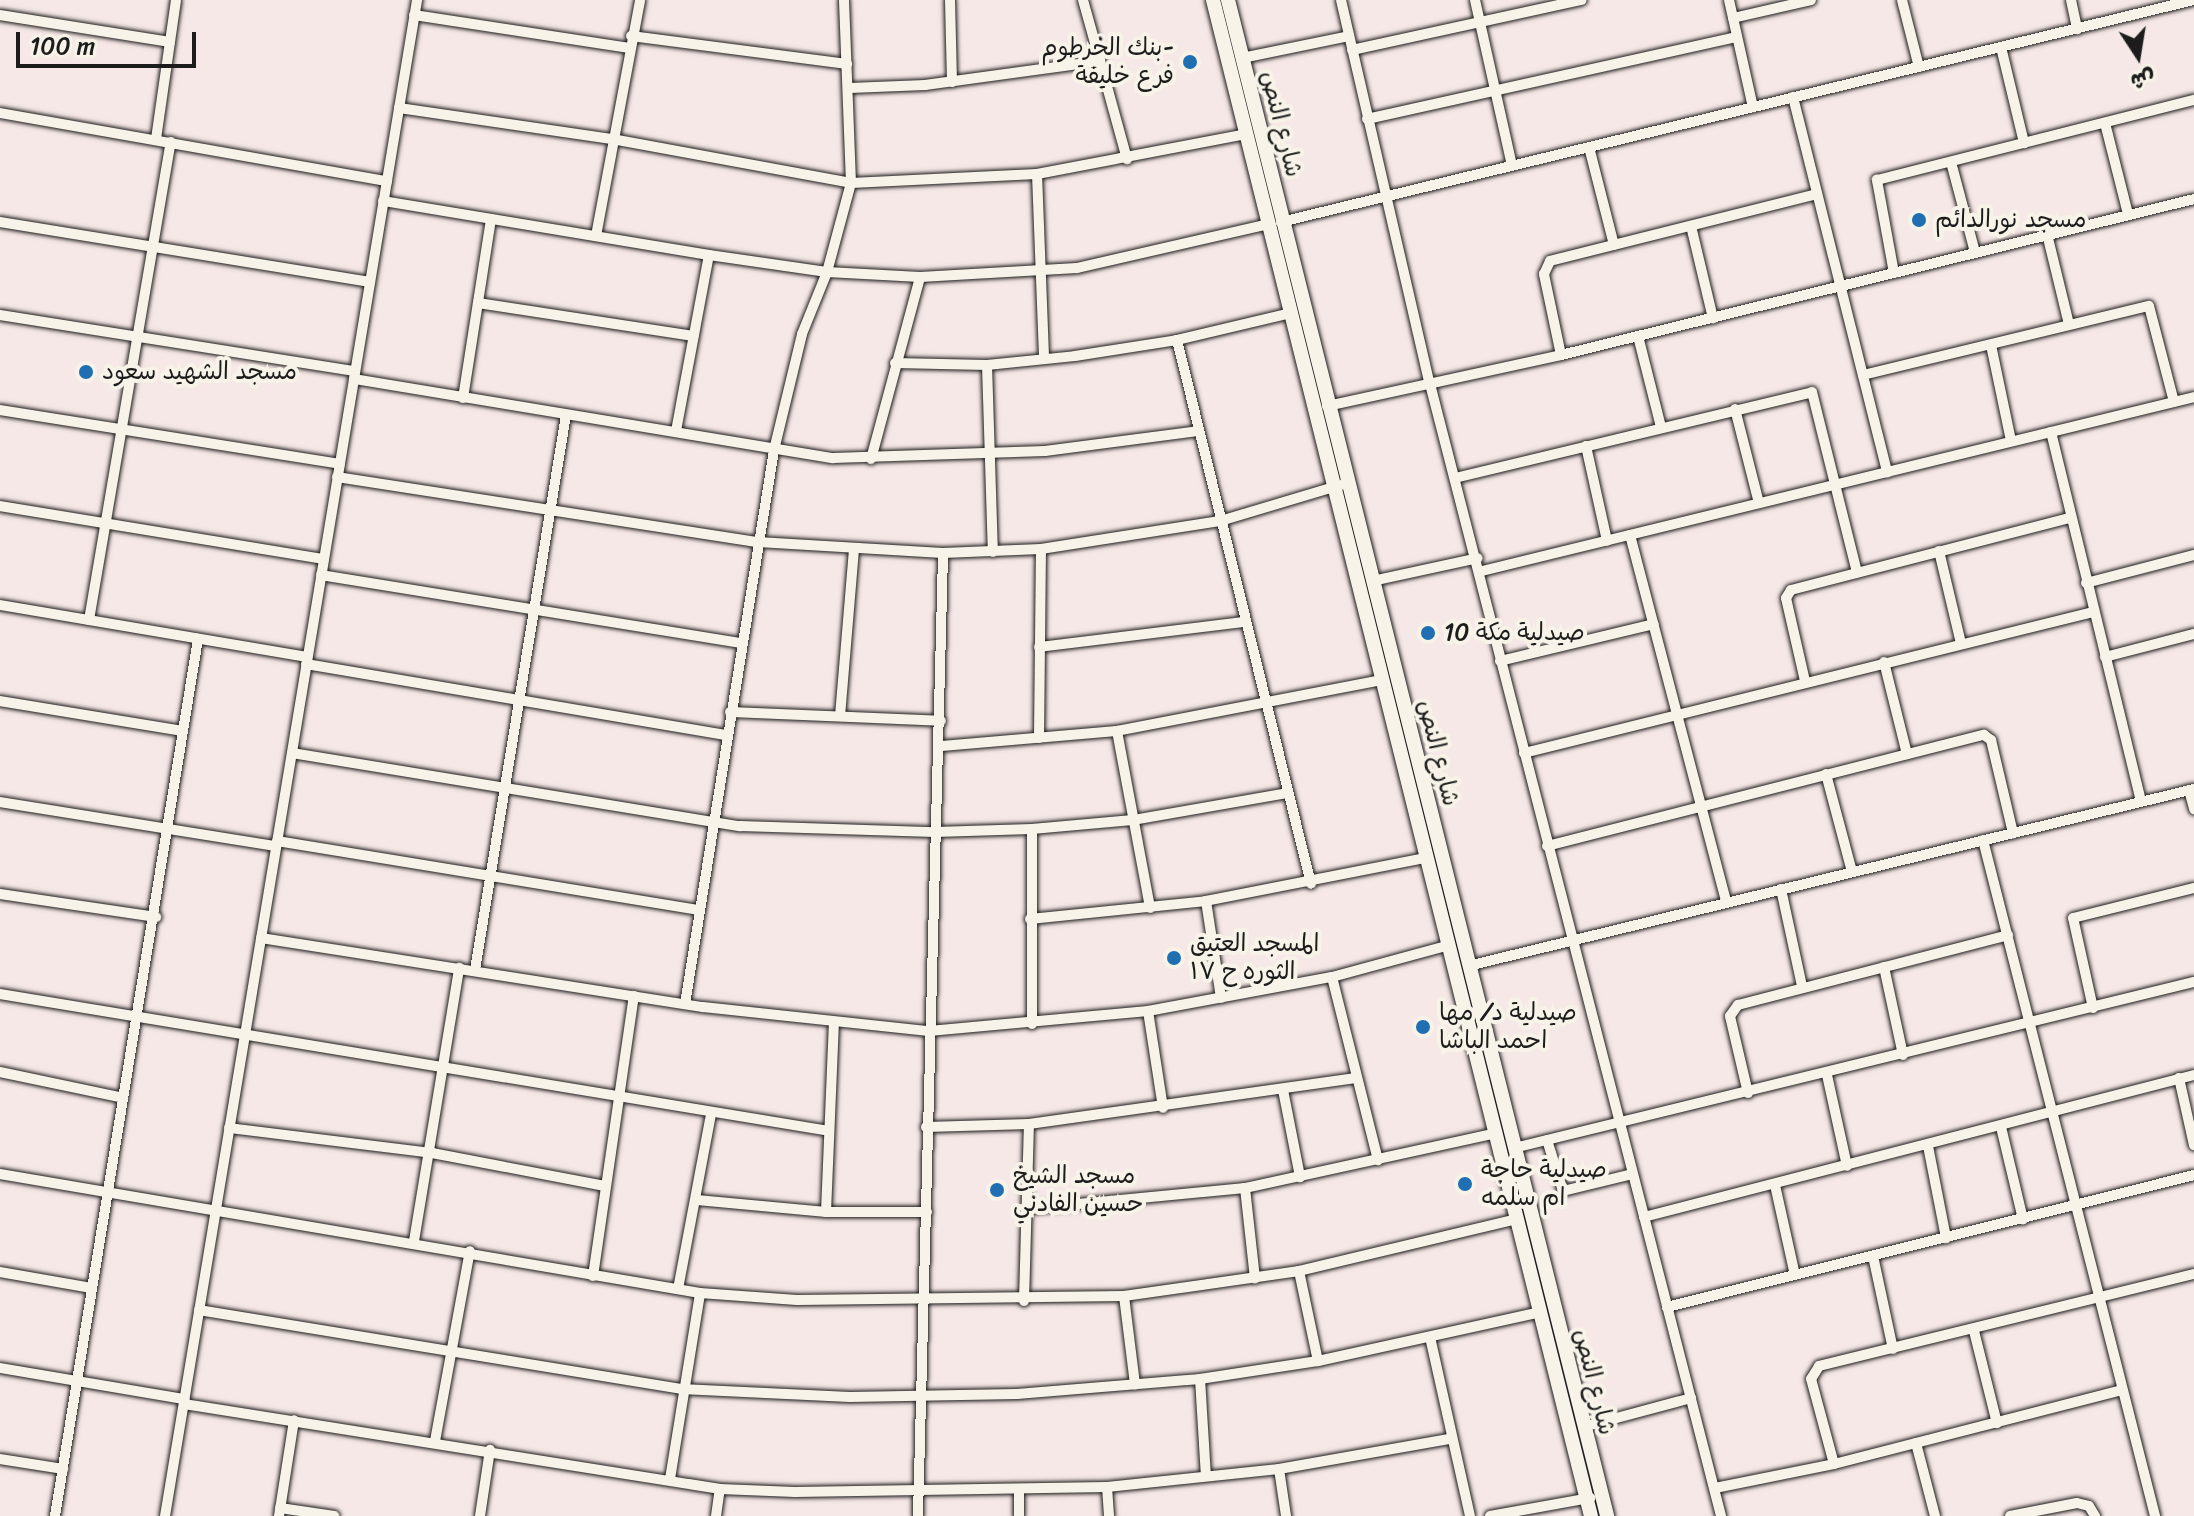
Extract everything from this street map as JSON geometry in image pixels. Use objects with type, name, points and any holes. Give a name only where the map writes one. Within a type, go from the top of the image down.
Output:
[{"type":"main road","name":"شارع النص","points":[[1213,0],[1247,134],[1327,406],[1340,485],[1382,680],[1497,1133],[1518,1192],[1607,1516]]},
{"type":"main road","name":"شارع النص","points":[[1228,0],[1291,313],[1340,485],[1372,581],[1514,1148],[1517,1219],[1591,1516]]},
{"type":"street","points":[[156,139],[176,0]]},
{"type":"street","points":[[165,1516],[417,0]]},
{"type":"street","points":[[596,236],[640,0]]},
{"type":"street","points":[[685,1004],[740,643],[774,450],[802,334],[827,272],[851,183],[850,88],[844,0]]},
{"type":"street","points":[[950,0],[952,82]]},
{"type":"street","points":[[1083,0],[1127,159]]},
{"type":"street","points":[[1341,0],[1383,196],[1430,384],[1482,571],[1500,661],[1569,941],[1721,1516]]},
{"type":"street","points":[[1475,0],[1512,165]]},
{"type":"street","points":[[1352,50],[1582,0]]},
{"type":"street","points":[[1729,0],[1753,107]]},
{"type":"street","points":[[1733,18],[1811,0]]},
{"type":"street","points":[[1902,0],[1919,67]]},
{"type":"street","points":[[2071,0],[2077,29]]},
{"type":"street","points":[[383,201],[827,272],[920,277],[1042,272],[1133,257],[2194,0]]},
{"type":"street","points":[[0,15],[170,42]]},
{"type":"street","points":[[414,15],[629,48]]},
{"type":"street","points":[[631,36],[847,64]]},
{"type":"street","points":[[1242,58],[1349,36]]},
{"type":"street","points":[[1367,119],[1737,37]]},
{"type":"street","points":[[2001,47],[2024,143]]},
{"type":"street","points":[[850,88],[952,82],[1100,61]]},
{"type":"street","points":[[1793,97],[1887,472]]},
{"type":"street","points":[[1894,273],[1875,183],[2194,100]]},
{"type":"street","points":[[399,108],[612,139],[851,183],[1037,174],[1247,134]]},
{"type":"street","points":[[0,113],[387,181]]},
{"type":"street","points":[[2105,123],[2128,214]]},
{"type":"street","points":[[89,620],[171,142]]},
{"type":"street","points":[[1589,147],[1614,245]]},
{"type":"street","points":[[1951,162],[1975,252]]},
{"type":"street","points":[[1037,174],[1044,359]]},
{"type":"street","points":[[1561,355],[1545,265],[1817,194]]},
{"type":"street","points":[[1327,406],[1561,355],[2194,199]]},
{"type":"street","points":[[463,398],[491,219]]},
{"type":"street","points":[[0,222],[370,282]]},
{"type":"street","points":[[1691,226],[1713,318]]},
{"type":"street","points":[[2047,234],[2069,324]]},
{"type":"street","points":[[676,431],[709,255]]},
{"type":"street","points":[[871,459],[920,277]]},
{"type":"street","points":[[478,303],[693,336]]},
{"type":"street","points":[[1863,375],[2069,324],[2151,308],[2174,402]]},
{"type":"street","points":[[895,363],[987,365],[1044,359],[1177,340],[1291,313]]},
{"type":"street","points":[[0,315],[774,450],[871,459],[992,454],[1198,431]]},
{"type":"street","points":[[1638,336],[1661,427]]},
{"type":"street","points":[[1177,340],[1311,884]]},
{"type":"street","points":[[1991,345],[2011,441]]},
{"type":"street","points":[[987,365],[993,552]]},
{"type":"street","points":[[1455,478],[1812,392],[1857,572]]},
{"type":"street","points":[[1482,571],[2194,397]]},
{"type":"street","points":[[1735,409],[1759,503]]},
{"type":"street","points":[[0,410],[340,464]]},
{"type":"street","points":[[475,970],[566,415]]},
{"type":"street","points":[[2051,432],[2141,801]]},
{"type":"street","points":[[1586,446],[1607,541]]},
{"type":"street","points":[[337,477],[758,542],[854,551],[943,553],[1041,549],[1220,521],[1340,485]]},
{"type":"street","points":[[0,506],[324,559]]},
{"type":"street","points":[[1805,681],[1787,593],[2070,518]]},
{"type":"street","points":[[1630,535],[1679,711],[1726,902]]},
{"type":"street","points":[[1039,738],[1041,549]]},
{"type":"street","points":[[840,716],[854,551]]},
{"type":"street","points":[[1939,551],[1961,643]]},
{"type":"street","points":[[918,1516],[927,1301],[926,1127],[935,832],[941,746],[943,553]]},
{"type":"street","points":[[2086,583],[2194,555]]},
{"type":"street","points":[[1372,581],[1478,558]]},
{"type":"street","points":[[321,575],[740,643]]},
{"type":"street","points":[[0,605],[198,639],[519,701],[727,735]]},
{"type":"street","points":[[1524,753],[1679,711],[2093,612]]},
{"type":"street","points":[[1039,647],[1244,622]]},
{"type":"street","points":[[1500,661],[1654,624]]},
{"type":"street","points":[[2105,657],[2194,634]]},
{"type":"street","points":[[55,1516],[123,1098],[156,917],[198,639]]},
{"type":"street","points":[[1884,662],[1907,754]]},
{"type":"street","points":[[941,746],[1117,731],[1382,680]]},
{"type":"street","points":[[0,701],[183,731]]},
{"type":"street","points":[[730,712],[941,721]]},
{"type":"street","points":[[1117,731],[1150,908]]},
{"type":"street","points":[[1547,846],[1907,754],[1989,737],[2013,833]]},
{"type":"street","points":[[292,753],[713,823],[935,832],[1032,829],[1133,820],[1288,793]]},
{"type":"street","points":[[1826,774],[1852,872]]},
{"type":"street","points":[[1468,966],[2192,789],[2194,809]]},
{"type":"street","points":[[0,802],[699,910]]},
{"type":"street","points":[[1032,829],[1032,1024]]},
{"type":"street","points":[[1983,840],[2155,1516]]},
{"type":"street","points":[[1030,919],[1206,901],[1311,884],[1426,858]]},
{"type":"street","points":[[2093,1008],[2073,918],[2194,888]]},
{"type":"street","points":[[1781,889],[1802,986]]},
{"type":"street","points":[[0,894],[156,917]]},
{"type":"street","points":[[1206,901],[1221,998]]},
{"type":"street","points":[[1748,1093],[1732,1009],[1802,986],[2008,935]]},
{"type":"street","points":[[261,938],[685,1004],[834,1023],[929,1031],[1148,1011],[1332,977],[1450,945]]},
{"type":"street","points":[[1884,967],[1903,1055]]},
{"type":"street","points":[[414,1241],[446,1069],[459,968]]},
{"type":"street","points":[[1332,977],[1378,1160]]},
{"type":"street","points":[[1514,1148],[1827,1075],[2194,982]]},
{"type":"street","points":[[0,994],[245,1033],[619,1099],[829,1131]]},
{"type":"street","points":[[593,1276],[634,996]]},
{"type":"street","points":[[1148,1011],[1163,1108]]},
{"type":"street","points":[[826,1212],[834,1023]]},
{"type":"street","points":[[0,1072],[123,1098]]},
{"type":"street","points":[[1827,1075],[1847,1166]]},
{"type":"street","points":[[1644,1217],[2194,1075]]},
{"type":"street","points":[[926,1127],[1029,1124],[1163,1108],[1356,1078]]},
{"type":"street","points":[[2179,1078],[2194,1145]]},
{"type":"street","points":[[1283,1090],[1300,1177]]},
{"type":"street","points":[[678,1289],[711,1114]]},
{"type":"street","points":[[1024,1301],[1029,1124]]},
{"type":"street","points":[[2001,1127],[2023,1219]]},
{"type":"street","points":[[229,1128],[432,1153],[605,1186]]},
{"type":"street","points":[[1026,1209],[1245,1188],[1497,1133]]},
{"type":"street","points":[[1547,1140],[1563,1191],[1632,1174]]},
{"type":"street","points":[[1928,1146],[1946,1238]]},
{"type":"street","points":[[0,1174],[215,1213],[414,1241],[593,1276],[700,1293],[927,1301],[1024,1301],[1124,1296],[1255,1278],[1299,1271],[1517,1219]]},
{"type":"street","points":[[1667,1307],[2194,1175]]},
{"type":"street","points":[[1775,1185],[1795,1275]]},
{"type":"street","points":[[1245,1188],[1255,1278]]},
{"type":"street","points":[[697,1200],[826,1212],[927,1212]]},
{"type":"street","points":[[435,1441],[449,1351],[470,1251]]},
{"type":"street","points":[[1873,1256],[1893,1349]]},
{"type":"street","points":[[1299,1271],[1318,1361]]},
{"type":"street","points":[[0,1272],[92,1288]]},
{"type":"street","points":[[1834,1464],[1811,1371],[2194,1274]]},
{"type":"street","points":[[670,1479],[681,1389],[700,1293]]},
{"type":"street","points":[[1124,1296],[1135,1384]]},
{"type":"street","points":[[199,1310],[681,1389],[806,1397],[924,1395],[1200,1379],[1318,1361],[1540,1312]]},
{"type":"street","points":[[1974,1331],[1997,1423]]},
{"type":"street","points":[[1430,1337],[1450,1439],[1470,1516]]},
{"type":"street","points":[[0,1368],[294,1420],[720,1489],[919,1493],[1107,1487],[1279,1469],[1450,1439]]},
{"type":"street","points":[[1200,1379],[1206,1476]]},
{"type":"street","points":[[1715,1488],[1834,1464],[2122,1390]]},
{"type":"street","points":[[1583,1427],[1691,1398]]},
{"type":"street","points":[[294,1420],[280,1512],[334,1516]]},
{"type":"street","points":[[1916,1443],[1935,1516]]},
{"type":"street","points":[[480,1516],[490,1450]]},
{"type":"street","points":[[0,1459],[63,1469]]},
{"type":"street","points":[[1279,1469],[1286,1516]]},
{"type":"street","points":[[1107,1487],[1109,1516]]},
{"type":"street","points":[[716,1516],[720,1489]]},
{"type":"street","points":[[1019,1491],[1019,1516]]},
{"type":"street","points":[[1490,1516],[1585,1497],[1603,1500]]},
{"type":"street","points":[[2011,1516],[2077,1503],[2089,1506],[2095,1516]]},
{"type":"place","name":"بنك الخرطوم- فرع خليفة","points":[[1190,62]]},
{"type":"place","name":"مسجد نورالدائم","points":[[1919,220]]},
{"type":"place","name":"مسجد الشهيد سعود","points":[[86,372]]},
{"type":"place","name":"صيدلية مكة 10","points":[[1428,633]]},
{"type":"place","name":"المسجد العتيق الثوره ح ١٧","points":[[1174,958]]},
{"type":"place","name":"صيدلية د/ مها احمد الباشا","points":[[1423,1027]]},
{"type":"place","name":"صيدلية حاجة ام سلمه","points":[[1465,1184]]},
{"type":"place","name":"مسجد الشيخ حسين الفادني","points":[[997,1190]]}]
